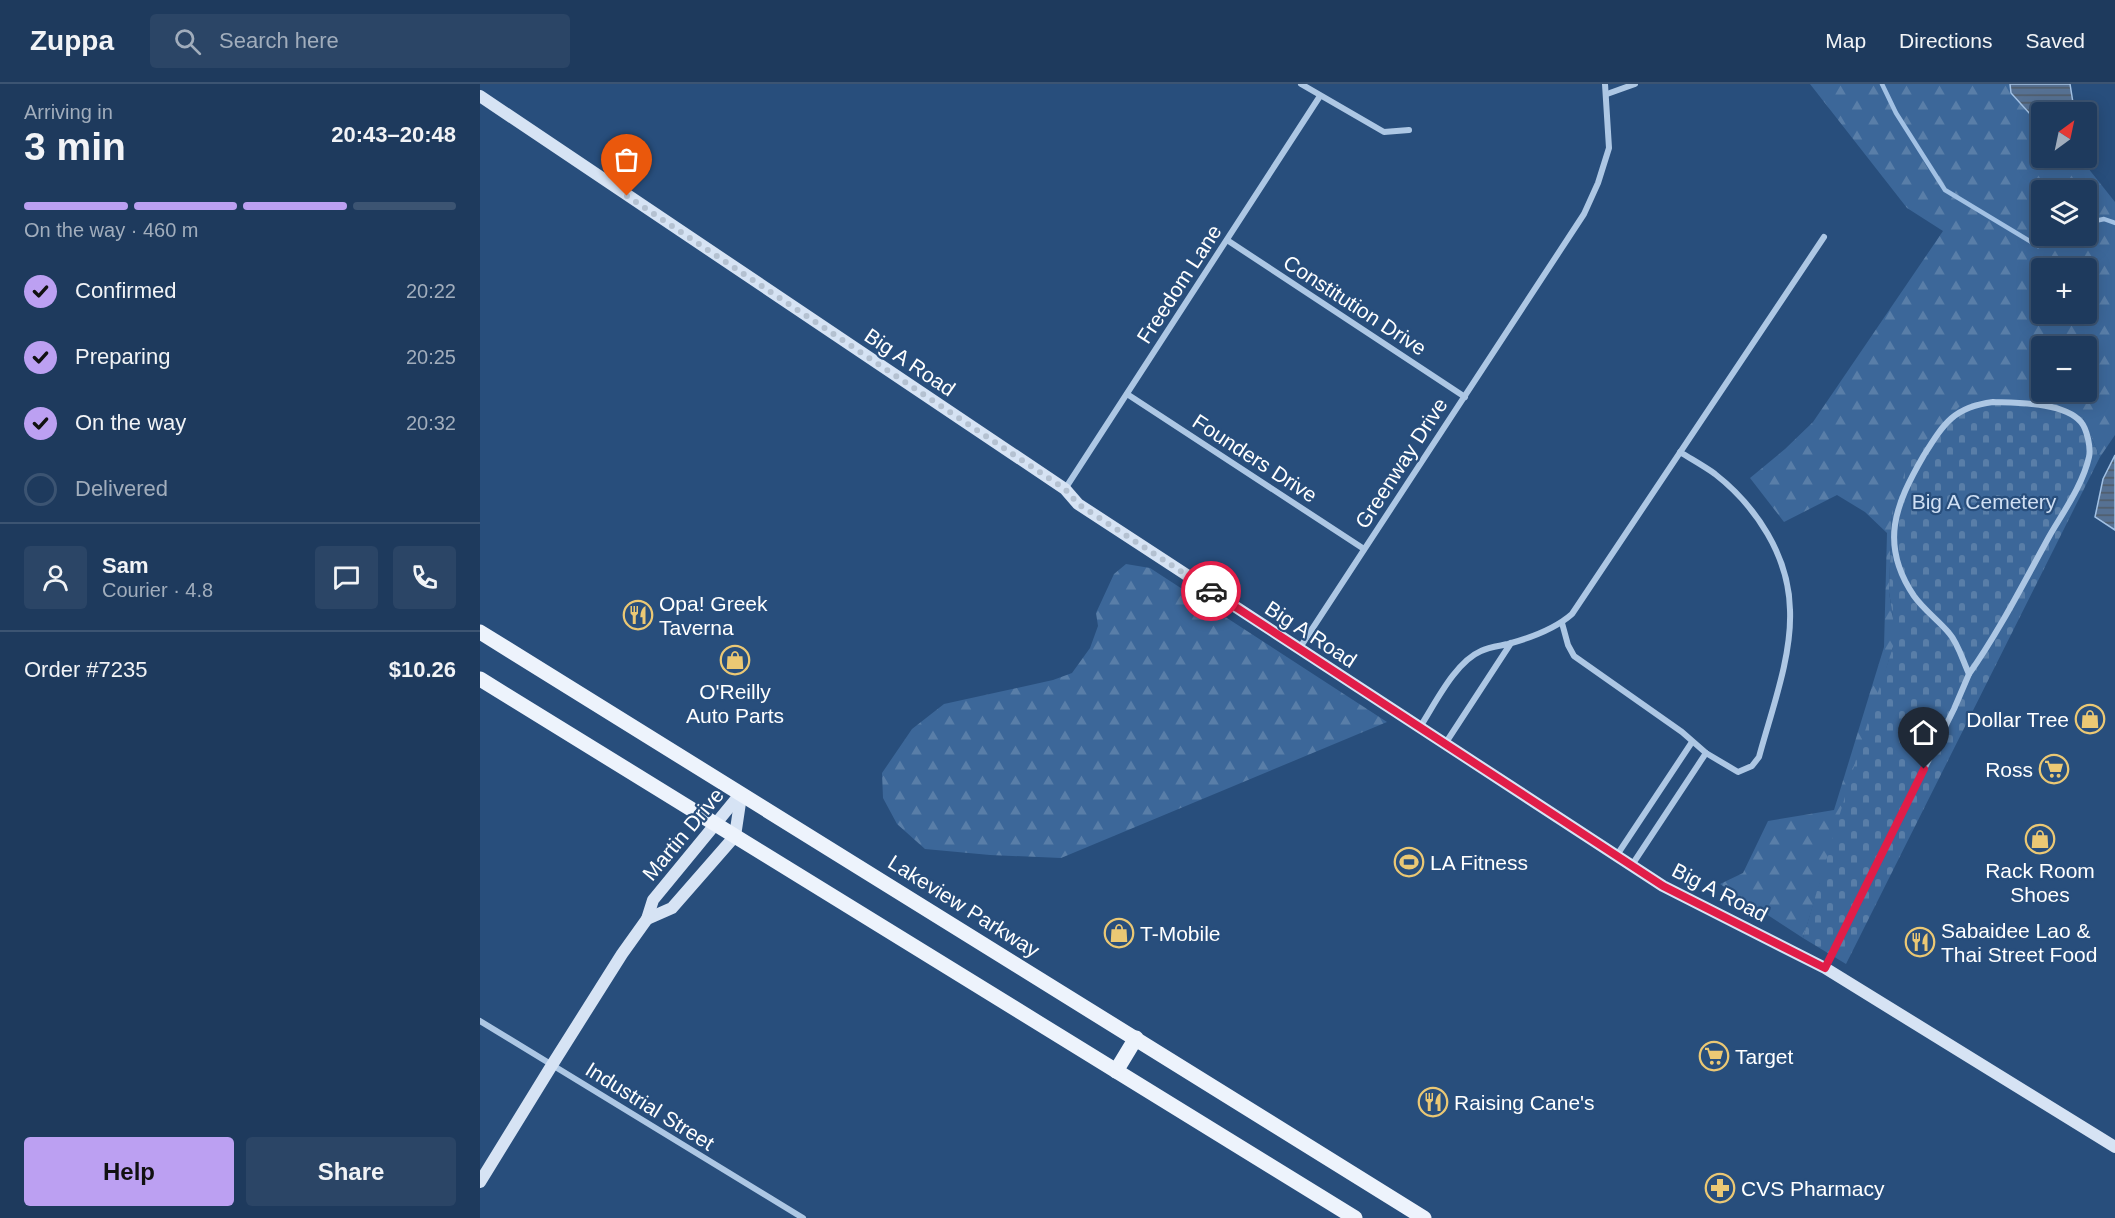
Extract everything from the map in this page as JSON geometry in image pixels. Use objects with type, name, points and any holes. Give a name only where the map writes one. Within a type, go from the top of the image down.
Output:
[{"type":"main road","name":"Lakeview Parkway","points":[[480,632],[1424,1218]]},
{"type":"main road","points":[[480,679],[1355,1218]]},
{"type":"main road","points":[[1116,1071],[1137,1038]]},
{"type":"street","points":[[1301,84],[1384,132],[1409,130]]},
{"type":"street","name":"Greenway Drive","points":[[1299,649],[1584,214],[1598,183],[1609,148],[1605,84]]},
{"type":"street","points":[[1607,94],[1635,84]]},
{"type":"street","name":"Big A Road","points":[[480,96],[1065,489],[1078,504],[1663,886],[1825,968],[2115,1147]]},
{"type":"street","name":"Freedom Lane","points":[[1065,489],[1320,96]]},
{"type":"street","points":[[1419,728],[1455,672],[1472,656],[1482,650],[1511,643],[1563,622],[1572,614],[1824,237]]},
{"type":"street","name":"Constitution Drive","points":[[1227,240],[1465,397]]},
{"type":"street","name":"Founders Drive","points":[[1127,394],[1364,549]]},
{"type":"street","points":[[1825,968],[1954,709],[1969,674],[1989,645],[2066,506],[2090,455],[2081,422],[2067,413],[2047,406],[1993,402],[1974,404],[1960,410],[1941,429],[1910,480],[1897,508],[1894,538],[1896,562],[1914,596],[1927,612],[1951,634],[1969,674]]},
{"type":"street","points":[[1563,622],[1568,645],[1574,656],[1682,732],[1706,753],[1738,772],[1752,766],[1759,757],[1785,660],[1790,610],[1784,570],[1762,524],[1743,502],[1723,481],[1680,452]]},
{"type":"street","points":[[1445,744],[1511,643]]},
{"type":"street","points":[[1617,855],[1692,742]]},
{"type":"street","points":[[1632,865],[1706,753]]},
{"type":"street","name":"Martin Drive","points":[[480,1182],[622,954],[647,920],[652,900],[741,793]]},
{"type":"street","name":"Martin Drive","points":[[647,920],[672,909],[735,836],[741,793]]},
{"type":"street","name":"Industrial Street","points":[[480,1020],[803,1218]]},
{"type":"green space","points":[[1810,84],[2024,84],[2036,102],[2031,102],[2031,168],[2088,168],[2115,202],[2115,435],[2100,457],[2083,418],[1892,513],[1889,592],[1893,618],[1893,647],[1803,938],[1720,884],[1743,873],[1768,821],[1834,810],[1884,647],[1887,533],[1865,512],[1837,495],[1784,522],[1750,478],[1813,422],[1943,231],[1907,208]]},
{"type":"green space","name":"Big A Cemetery","points":[[1990,399],[2049,402],[2083,418],[2100,457],[1846,964],[1803,938],[1861,743],[1893,647],[1893,618],[1889,592],[1892,513],[1910,456],[1960,406]]},
{"type":"green space","points":[[1126,564],[1150,568],[1387,722],[1061,858],[925,849],[897,824],[883,798],[882,773],[912,729],[944,704],[1053,680],[1072,673],[1090,648],[1098,626],[1096,613],[1114,574]]},
{"type":"shaded area","points":[[2010,84],[2070,84],[2073,102],[2031,102],[2031,115],[2011,93]]},
{"type":"shaded area","points":[[2115,455],[2115,530],[2095,517],[2103,479]]},
{"type":"waterway","points":[[1882,84],[1896,113],[1945,190],[2031,242]]},
{"type":"waterway","points":[[2097,221],[2104,219],[2115,223]]},
{"type":"way so far","points":[[627,196],[1065,489],[1078,504],[1211,591]]},
{"type":"place","name":"Opa! Greek Taverna","points":[[638,615]]},
{"type":"place","name":"O'Reilly Auto Parts","points":[[735,660]]},
{"type":"place","name":"Dollar Tree","points":[[2090,719]]},
{"type":"place","name":"Ross","points":[[2054,769]]},
{"type":"place","name":"Rack Room Shoes","points":[[2040,839]]},
{"type":"place","name":"LA Fitness","points":[[1409,862]]},
{"type":"place","name":"T-Mobile","points":[[1119,933]]},
{"type":"place","name":"Sabaidee Lao & Thai Street Food","points":[[1920,942]]},
{"type":"place","name":"Target","points":[[1714,1056]]},
{"type":"place","name":"Raising Cane's","points":[[1433,1102]]},
{"type":"place","name":"CVS Pharmacy","points":[[1720,1188]]},
{"type":"route","points":[[1211,591],[1663,886],[1825,968],[1924,769]]}]
